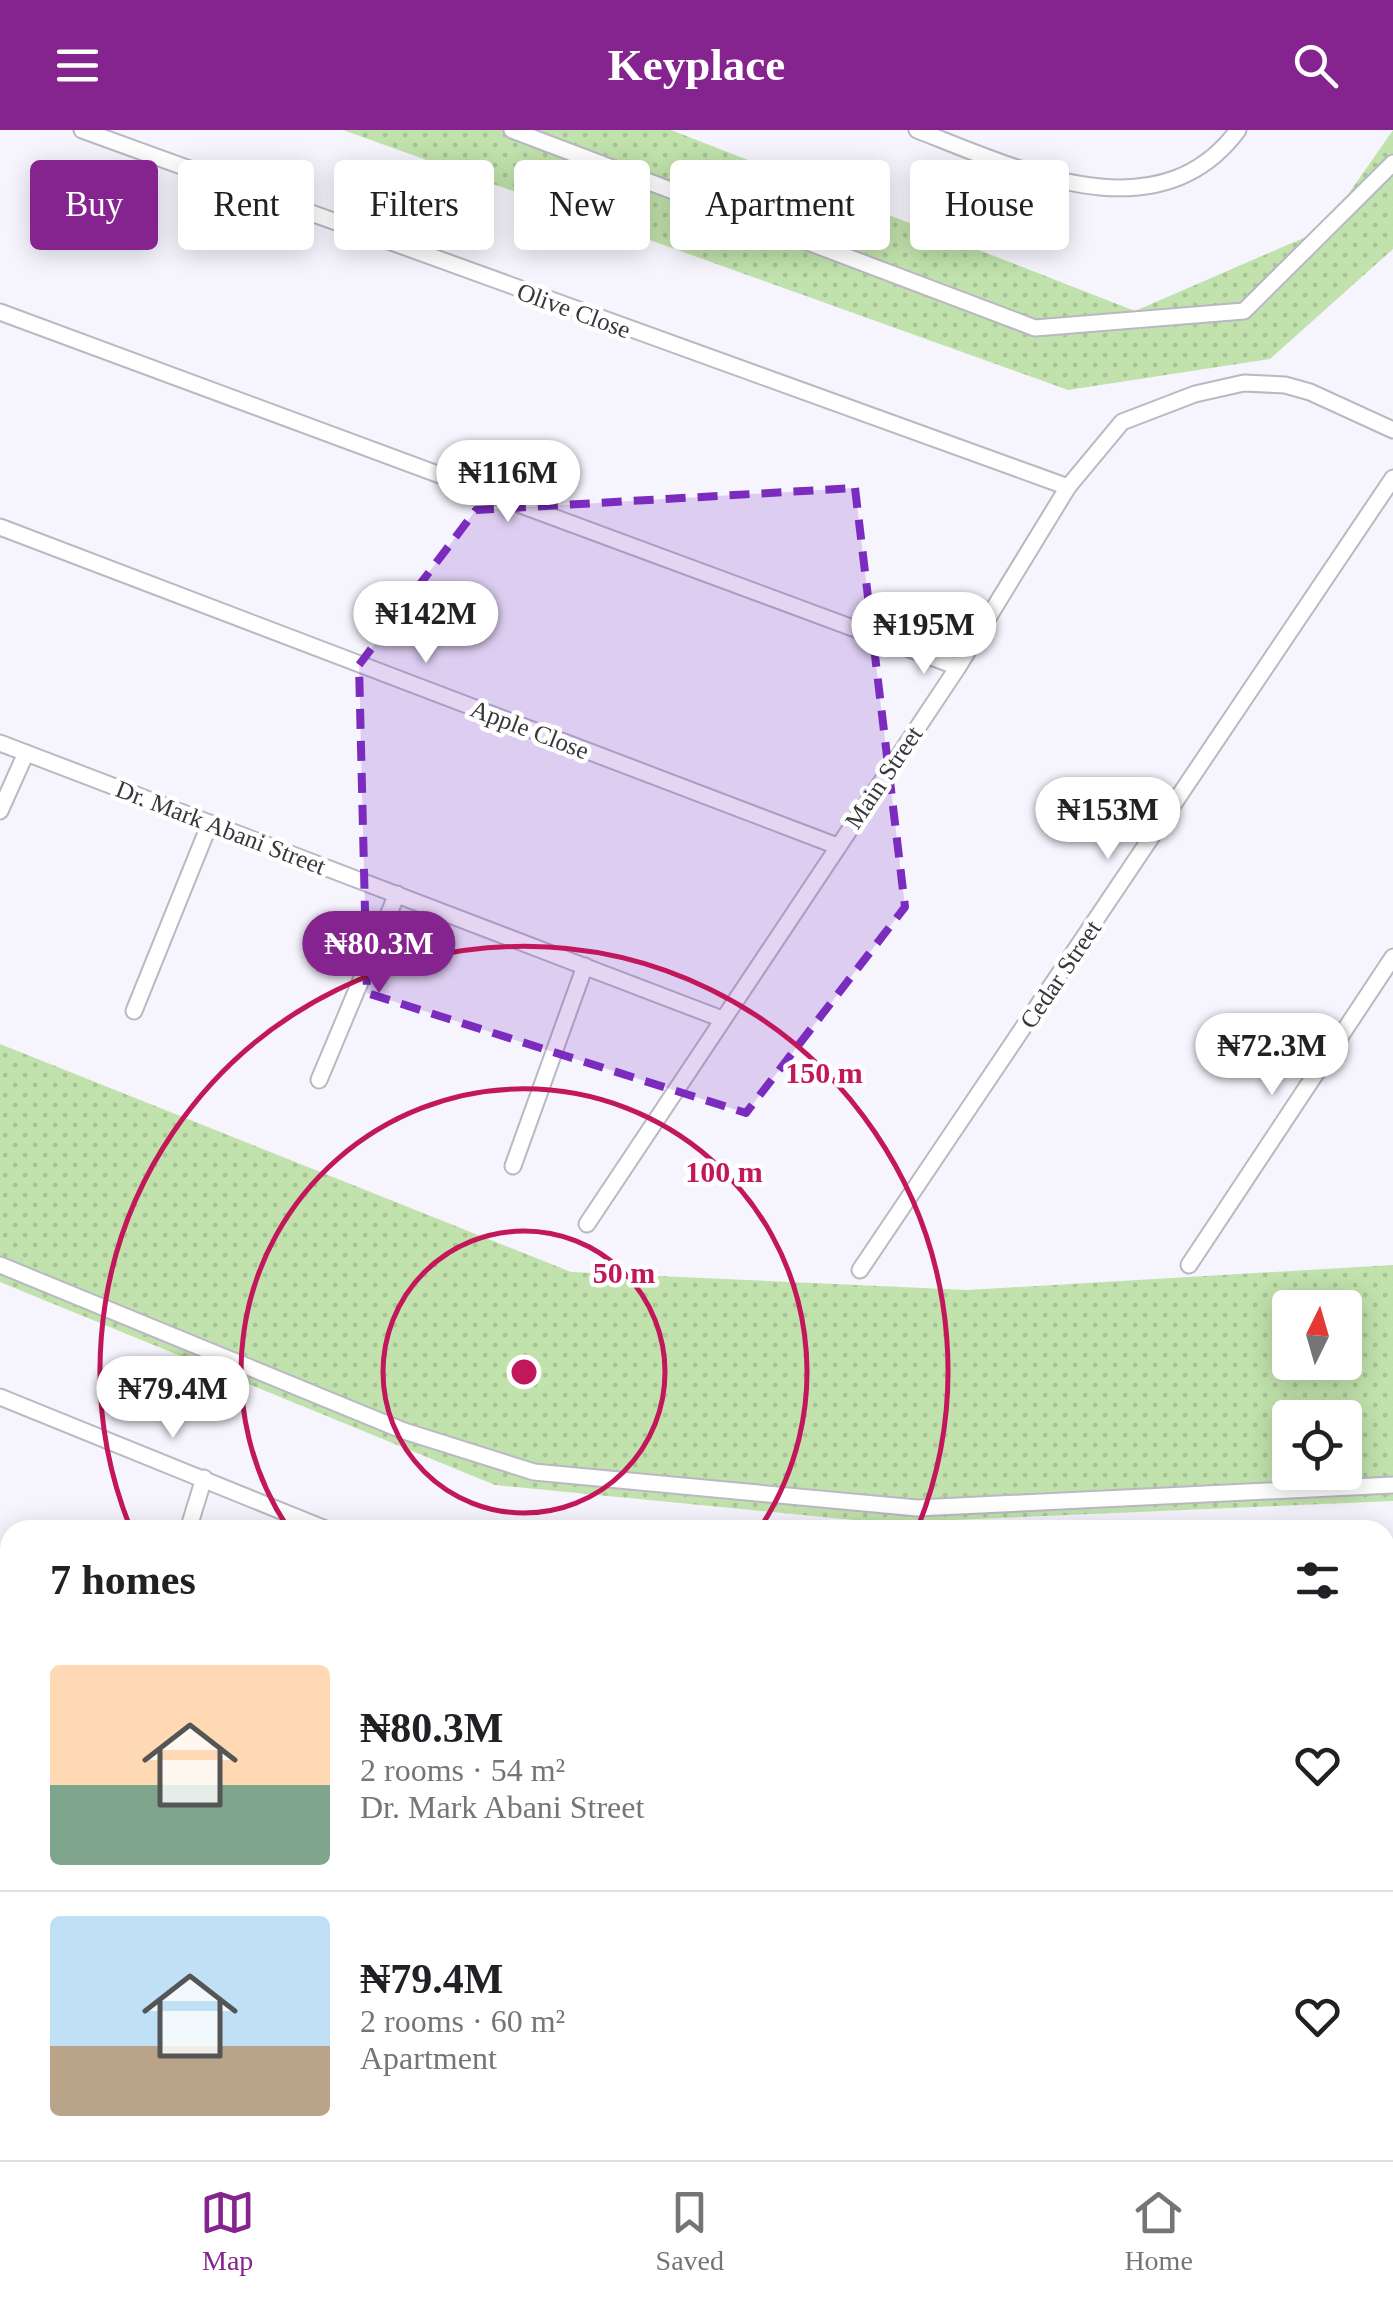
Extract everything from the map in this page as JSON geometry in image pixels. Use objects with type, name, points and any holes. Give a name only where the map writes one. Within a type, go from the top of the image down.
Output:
[{"type":"street","name":"Olive Close","points":[[82,130],[1068,487]]},
{"type":"street","points":[[512,130],[1035,328],[1244,311],[1393,163]]},
{"type":"street","points":[[917,130],[1072,181],[1121,190],[1184,178],[1224,148],[1238,130]]},
{"type":"street","points":[[0,312],[958,667]]},
{"type":"street","name":"Main Street","points":[[587,1224],[958,667],[1068,487],[1122,422],[1195,394],[1244,383],[1284,385],[1310,392],[1393,430]]},
{"type":"street","name":"Cedar Street","points":[[860,1270],[1393,478]]},
{"type":"street","name":"Apple Close","points":[[0,527],[837,846]]},
{"type":"street","name":"Dr. Mark Abani Street","points":[[0,743],[722,1018]]},
{"type":"street","points":[[0,811],[26,753]]},
{"type":"street","points":[[134,1011],[210,823]]},
{"type":"street","points":[[319,1080],[397,894]]},
{"type":"street","points":[[1189,1264],[1393,957]]},
{"type":"street","points":[[513,1166],[586,966]]},
{"type":"street","points":[[0,1265],[404,1430],[534,1472],[917,1508],[1393,1485]]},
{"type":"street","points":[[0,1397],[304,1520]]},
{"type":"street","points":[[191,1520],[204,1478]]},
{"type":"highlighted area","points":[[855,488],[905,907],[746,1113],[367,993],[359,665],[476,510]]},
{"type":"green space","points":[[343,130],[671,130],[748,160],[670,160],[670,247],[650,240],[650,160],[514,160],[514,191],[494,184],[494,160],[427,160]]},
{"type":"green space","points":[[1393,130],[1393,249],[1270,359],[1068,390],[678,250],[890,250],[890,215],[910,223],[910,250],[979,250],[1135,311],[1324,229]]},
{"type":"green space","points":[[0,1044],[571,1272],[968,1290],[1393,1265],[1393,1501],[953,1520],[853,1520],[495,1485],[0,1282]]}]
